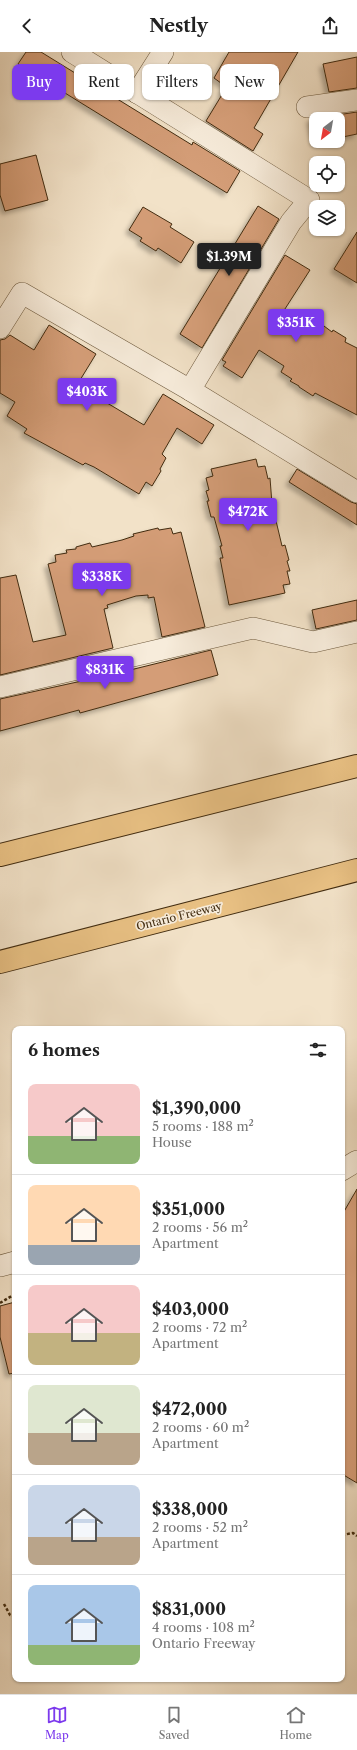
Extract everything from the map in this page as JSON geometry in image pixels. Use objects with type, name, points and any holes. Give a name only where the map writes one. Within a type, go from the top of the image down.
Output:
[{"type":"highway","points":[[0,855],[357,766]]},
{"type":"highway","name":"Ontario Freeway","points":[[0,962],[357,870]]},
{"type":"lane","points":[[72,52],[308,200],[291,222],[190,390]]},
{"type":"lane","points":[[137,93],[163,52]]},
{"type":"lane","points":[[307,107],[357,100]]},
{"type":"lane","points":[[0,328],[22,293],[190,390],[357,492]]},
{"type":"lane","points":[[0,687],[252,628],[313,642],[357,632]]},
{"type":"lane","points":[[345,1168],[357,1161]]},
{"type":"lane","points":[[0,1266],[12,1263]]},
{"type":"path","points":[[0,1302],[12,1296]]},
{"type":"path","points":[[345,1534],[352,1533],[357,1536]]},
{"type":"path","points":[[4,1604],[10,1616],[12,1616]]},
{"type":"building","points":[[26,52],[41,52],[60,64],[18,64]]},
{"type":"building","points":[[229,52],[298,52],[279,85],[279,64],[222,64]]},
{"type":"building","points":[[357,57],[357,88],[329,92],[323,64]]},
{"type":"building","points":[[66,67],[74,72],[74,99],[66,94]]},
{"type":"building","points":[[220,68],[220,82],[214,78]]},
{"type":"building","points":[[220,98],[220,100],[270,100],[254,128],[263,134],[253,151],[206,121]]},
{"type":"building","points":[[76,100],[119,100],[192,145],[193,142],[240,171],[227,193]]},
{"type":"building","points":[[357,112],[357,134],[345,137],[345,114]]},
{"type":"building","points":[[36,155],[48,200],[5,211],[0,195],[0,164]]},
{"type":"building","points":[[258,206],[279,219],[202,348],[180,334]]},
{"type":"building","points":[[143,207],[172,224],[170,227],[194,242],[181,263],[158,248],[156,251],[140,241],[142,238],[129,230]]},
{"type":"building","points":[[357,232],[357,283],[334,269]]},
{"type":"building","points":[[285,255],[310,270],[283,312],[308,327],[312,321],[323,328],[324,326],[332,332],[333,330],[346,338],[345,342],[357,348],[357,415],[315,393],[313,396],[299,387],[290,381],[292,379],[281,372],[284,366],[259,350],[242,378],[223,366],[226,362],[222,360]]},
{"type":"building","points":[[49,325],[96,354],[77,385],[144,425],[163,394],[214,425],[202,444],[177,428],[162,454],[166,458],[160,469],[161,471],[152,486],[146,482],[139,494],[94,467],[85,463],[83,465],[24,433],[27,429],[7,416],[15,402],[0,393],[0,340],[5,339],[10,335],[34,350]]},
{"type":"building","points":[[256,459],[258,467],[265,466],[268,479],[270,478],[272,504],[282,546],[285,545],[289,560],[287,561],[290,571],[287,571],[290,584],[283,585],[285,593],[229,605],[220,558],[223,558],[220,546],[222,546],[214,517],[211,517],[207,501],[209,501],[206,491],[209,490],[206,478],[213,476],[211,469]]},
{"type":"building","points":[[297,469],[351,502],[357,504],[357,525],[289,482]]},
{"type":"building","points":[[158,528],[159,530],[171,528],[173,534],[181,532],[205,627],[162,637],[154,597],[148,598],[148,595],[136,596],[107,605],[108,608],[104,609],[113,648],[0,675],[0,578],[16,575],[33,642],[66,635],[48,564],[56,562],[55,555],[67,553],[66,550],[76,549],[76,547],[90,543],[92,547],[122,540],[134,536],[133,534]]},
{"type":"building","points":[[357,600],[357,620],[316,629],[312,610]]},
{"type":"building","points":[[211,650],[218,675],[80,713],[79,710],[0,731],[0,699],[118,673]]},
{"type":"building","points":[[357,1189],[357,1483],[345,1476],[345,1210]]},
{"type":"building","points":[[12,1303],[12,1374],[9,1374],[0,1337],[0,1306]]}]
